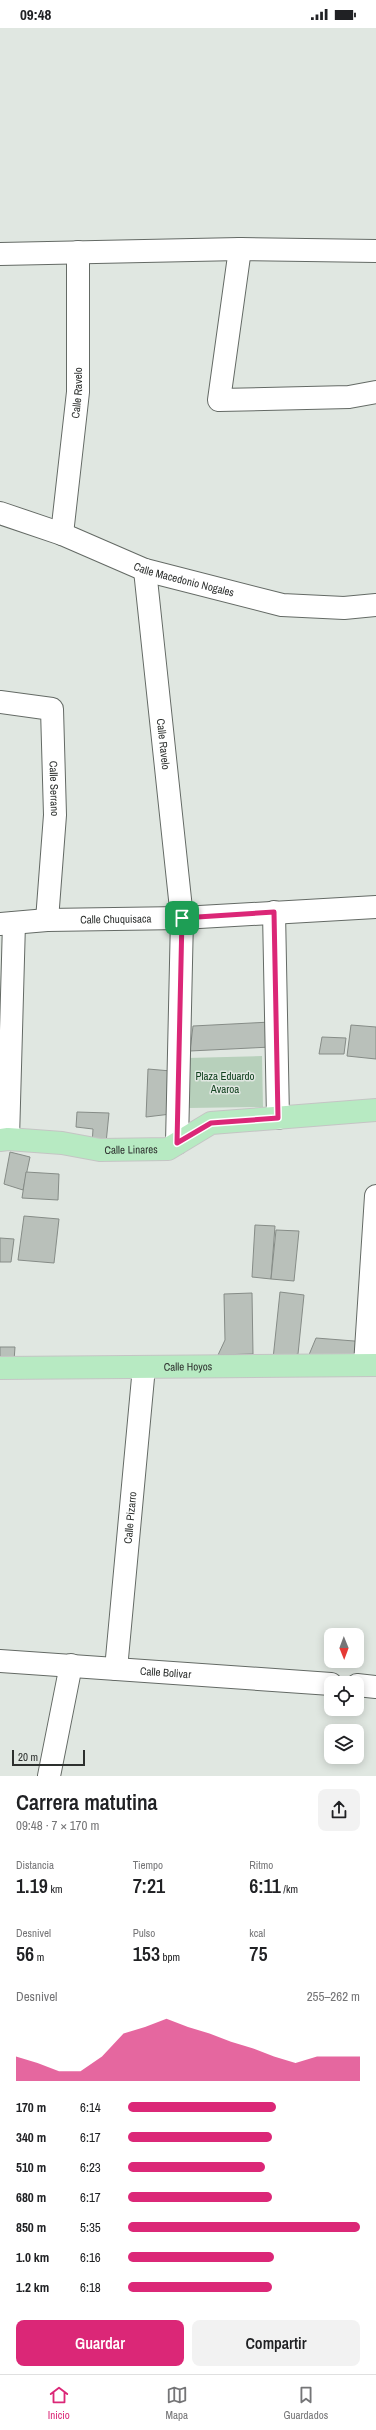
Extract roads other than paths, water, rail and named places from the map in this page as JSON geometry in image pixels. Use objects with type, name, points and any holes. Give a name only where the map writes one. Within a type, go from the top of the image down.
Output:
[{"type":"main road","name":"Calle Linares","points":[[4,1139],[62,1143],[100,1150],[168,1149],[211,1123],[376,1110]]},
{"type":"main road","name":"Calle Hoyos","points":[[0,1368],[371,1365]]},
{"type":"street","points":[[0,254],[240,249],[376,251]]},
{"type":"street","points":[[240,249],[219,400],[349,397],[376,392]]},
{"type":"street","name":"Calle Ravelo","points":[[62,534],[78,392],[78,252]]},
{"type":"street","name":"Calle Macedonio Nogales","points":[[0,513],[62,534],[145,570],[282,605],[344,608],[376,606]]},
{"type":"street","name":"Calle Ravelo","points":[[145,570],[182,918],[177,1143]]},
{"type":"street","name":"Calle Serrano","points":[[0,702],[52,709],[56,815],[47,920]]},
{"type":"street","name":"Calle Chuquisaca","points":[[7,924],[47,920],[182,918],[376,907]]},
{"type":"street","points":[[274,912],[278,1118]]},
{"type":"street","points":[[4,1139],[7,924]]},
{"type":"street","points":[[371,1365],[376,1196]]},
{"type":"street","name":"Calle Pizarro","points":[[116,1669],[144,1366]]},
{"type":"street","name":"Calle Bolivar","points":[[0,1661],[324,1684]]},
{"type":"street","points":[[49,1776],[71,1665]]},
{"type":"street","points":[[364,1686],[376,1687]]},
{"type":"park label","name":"Plaza Eduardo Avaroa","points":[[225,1082]]}]
